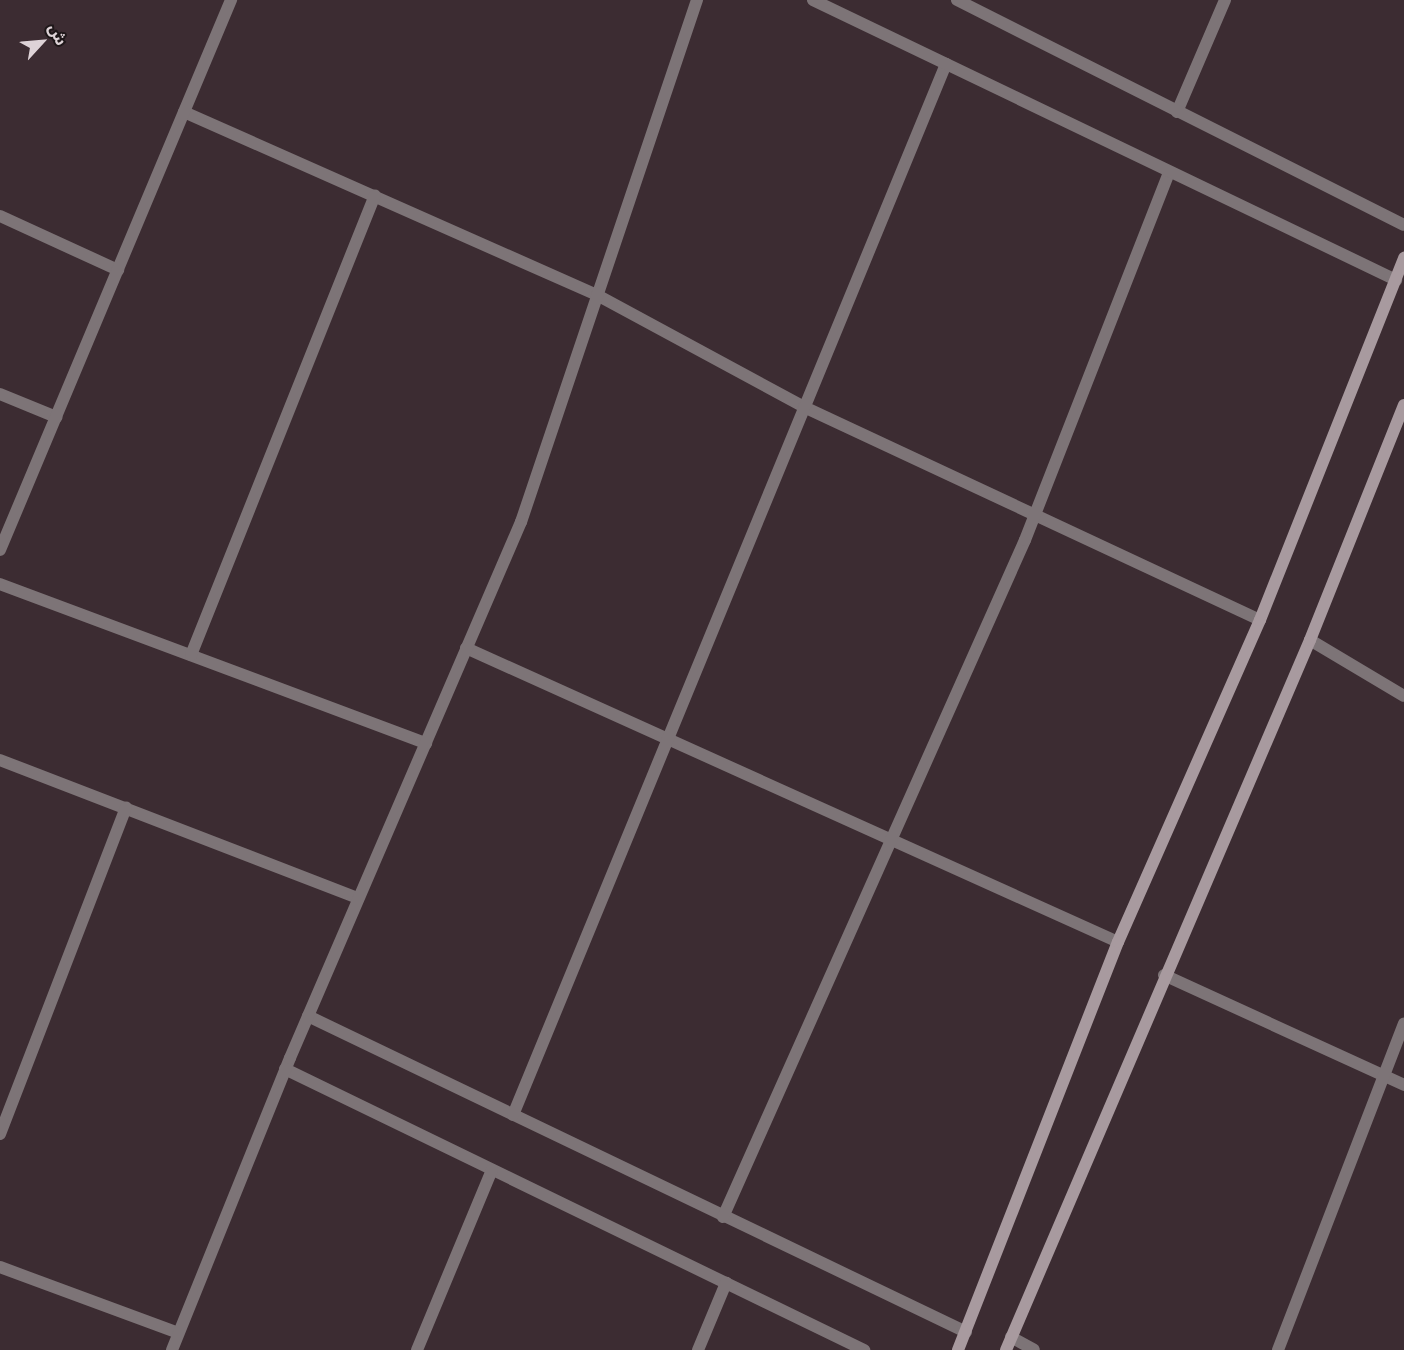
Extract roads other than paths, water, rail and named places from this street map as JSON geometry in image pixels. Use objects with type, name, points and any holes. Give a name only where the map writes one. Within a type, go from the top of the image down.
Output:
[{"type":"main road","points":[[958,1350],[1118,942],[1260,620],[1404,258]]},
{"type":"main road","points":[[1006,1350],[1164,975],[1310,640],[1404,405]]},
{"type":"street","points":[[0,550],[231,0]]},
{"type":"street","points":[[172,1350],[285,1069],[521,522],[696,0]]},
{"type":"street","points":[[813,0],[1395,280]]},
{"type":"street","points":[[1177,112],[1225,0]]},
{"type":"street","points":[[962,1],[1177,112],[1404,225]]},
{"type":"street","points":[[513,1115],[945,64]]},
{"type":"street","points":[[184,112],[597,295],[804,407],[1260,620]]},
{"type":"street","points":[[723,1217],[1035,515],[1169,172]]},
{"type":"street","points":[[191,655],[375,196]]},
{"type":"street","points":[[0,216],[118,270]]},
{"type":"street","points":[[0,394],[56,417]]},
{"type":"street","points":[[0,584],[426,742]]},
{"type":"street","points":[[1310,640],[1404,696]]},
{"type":"street","points":[[466,648],[667,741],[1118,942]]},
{"type":"street","points":[[0,760],[358,898]]},
{"type":"street","points":[[0,1134],[126,808]]},
{"type":"street","points":[[1164,975],[1385,1074],[1404,1085]]},
{"type":"street","points":[[308,1016],[966,1332]]},
{"type":"street","points":[[1278,1350],[1404,1024]]},
{"type":"street","points":[[285,1069],[864,1350]]},
{"type":"street","points":[[417,1350],[492,1170]]},
{"type":"street","points":[[0,1267],[178,1333]]},
{"type":"street","points":[[698,1350],[726,1283]]},
{"type":"street","points":[[1011,1337],[1034,1350]]}]
